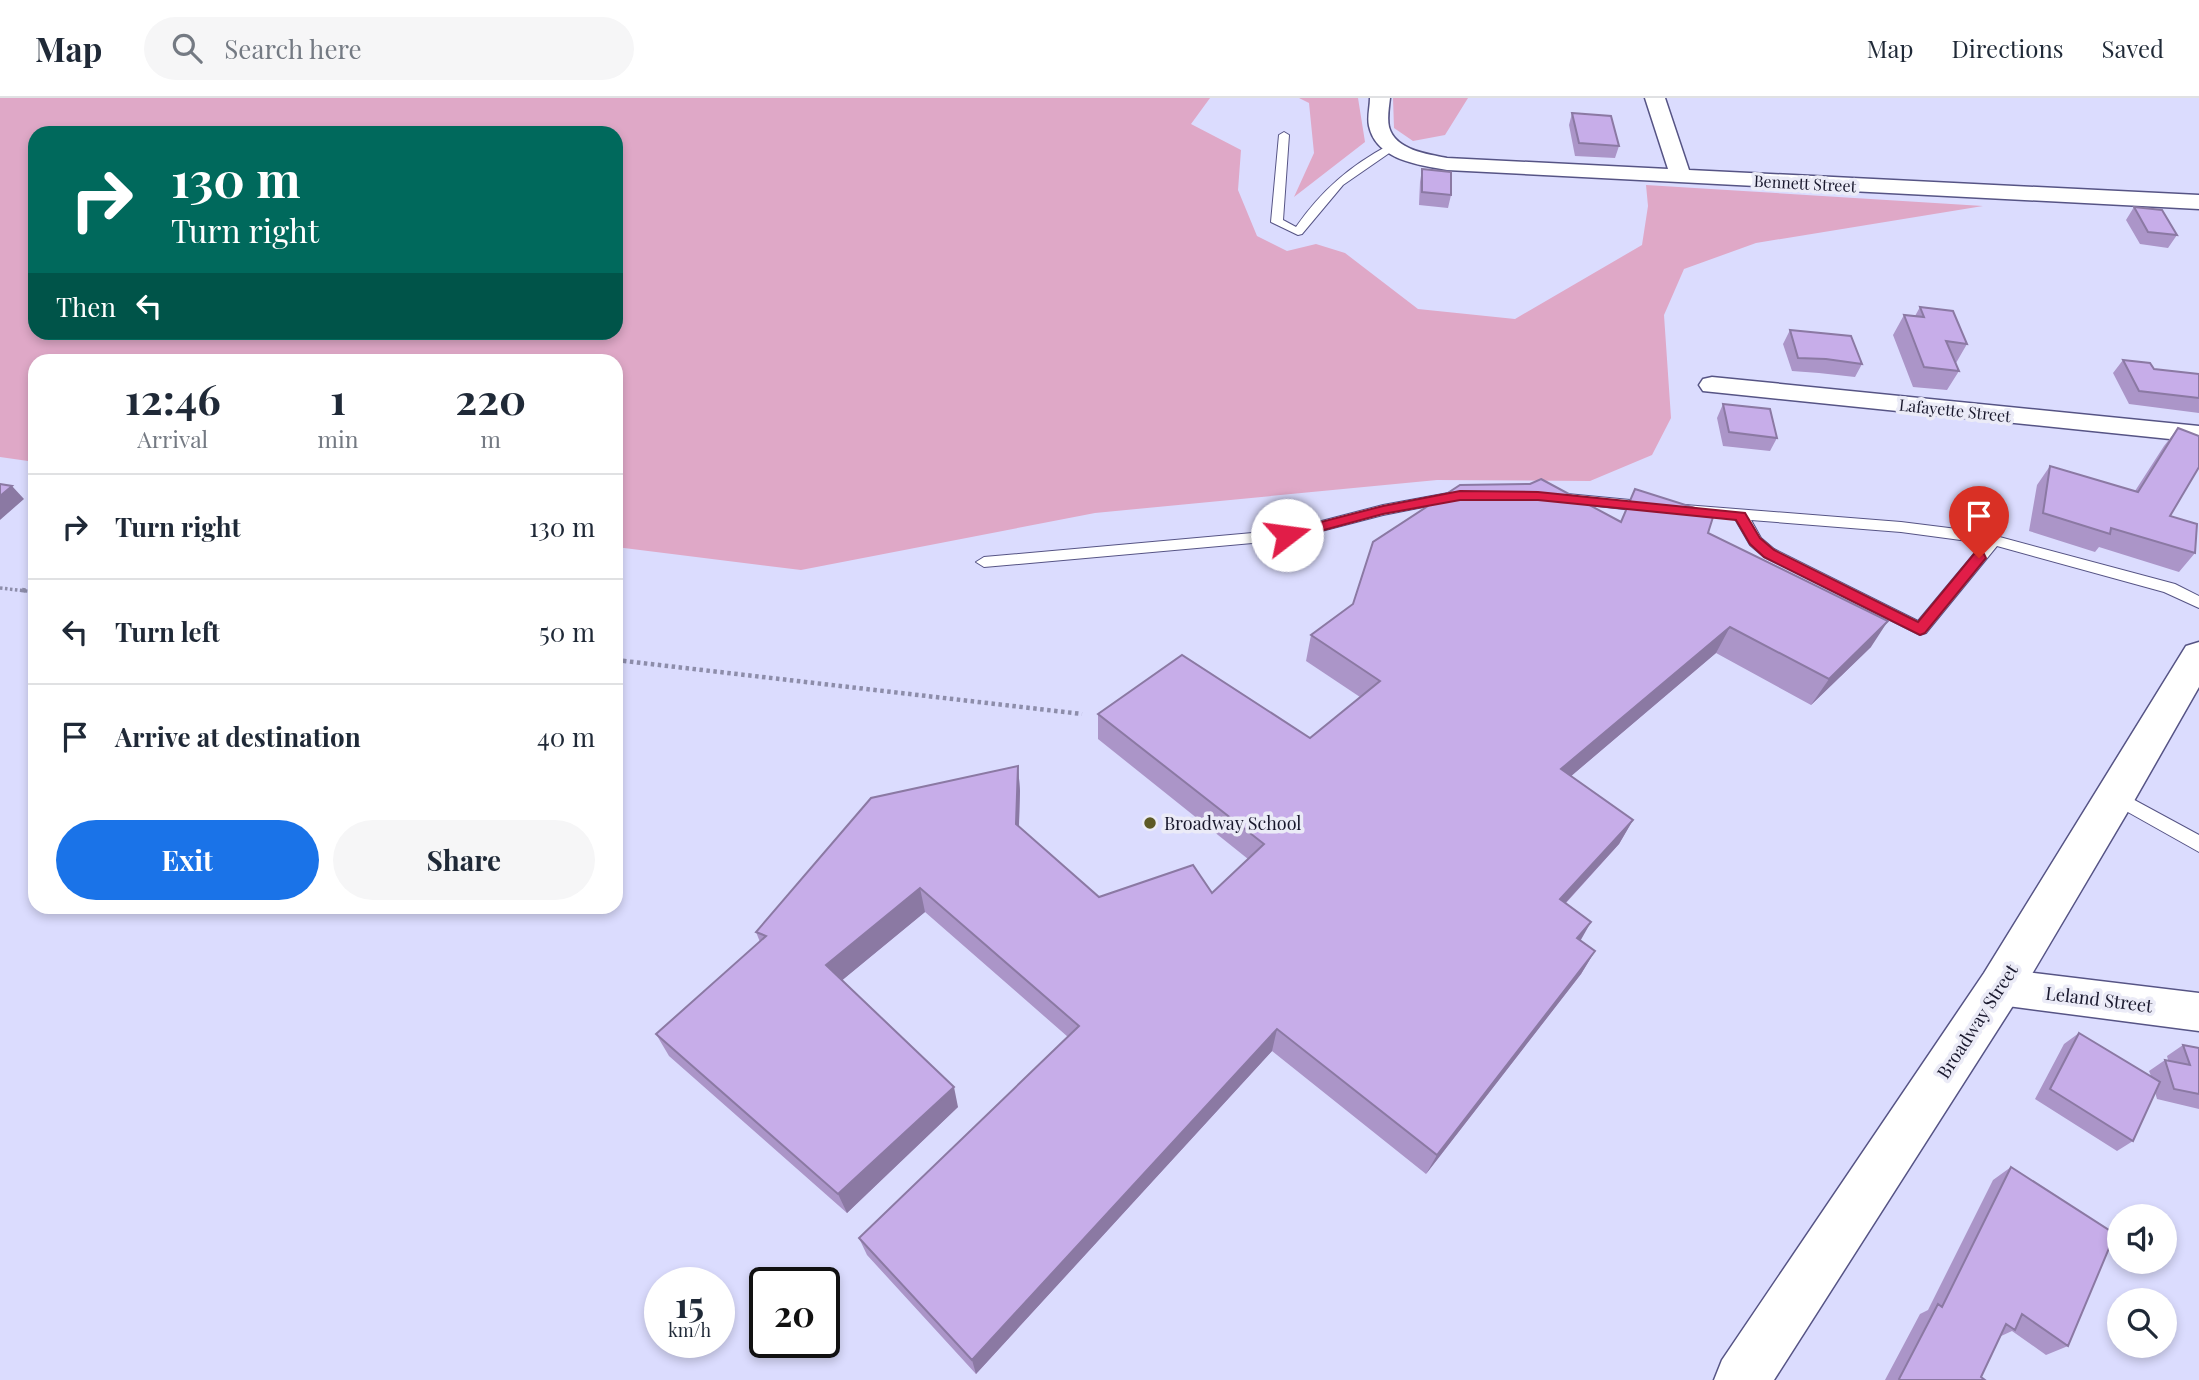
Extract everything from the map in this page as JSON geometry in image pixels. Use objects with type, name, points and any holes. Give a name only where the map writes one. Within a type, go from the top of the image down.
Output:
[{"type":"street","points":[[1380,98],[1379,128],[1392,147]]},
{"type":"street","points":[[1655,98],[1681,177]]},
{"type":"street","name":"Bennett Street","points":[[1392,147],[1413,156],[1447,164],[2199,202]]},
{"type":"street","name":"Lafayette Street","points":[[1712,386],[2199,434]]},
{"type":"street","name":"Broadway Street","points":[[1742,1380],[2000,987],[2116,797],[2193,678]]},
{"type":"street","name":"Leland Street","points":[[2000,987],[2199,1012]]},
{"type":"lane","points":[[1284,135],[1277,222],[1298,232],[1320,200],[1351,170],[1392,147]]},
{"type":"lane","points":[[984,562],[1287,535],[1383,510],[1473,495]]},
{"type":"lane","points":[[1538,496],[1741,516],[1901,527],[1994,540],[2169,588],[2199,602]]},
{"type":"lane","points":[[1741,516],[1755,541],[1769,553],[1920,629],[1994,540]]},
{"type":"lane","points":[[2116,797],[2199,844]]},
{"type":"path","points":[[0,588],[28,591]]},
{"type":"path","points":[[623,661],[1082,714]]},
{"type":"shaded area","points":[[0,98],[1210,98],[1191,124],[1241,150],[1238,190],[1257,236],[1287,251],[1316,244],[1345,253],[1418,309],[1515,319],[1642,245],[1648,206],[1646,185],[1983,206],[1756,243],[1684,269],[1664,315],[1671,418],[1652,455],[1590,481],[1437,480],[1095,513],[801,570],[623,548],[623,354],[28,354],[28,461],[0,457]]},
{"type":"shaded area","points":[[1299,98],[1358,98],[1365,142],[1294,197],[1314,153],[1309,103]]},
{"type":"shaded area","points":[[1393,98],[1468,98],[1445,135],[1413,141],[1394,128]]},
{"type":"building","points":[[1572,113],[1611,116],[1619,146],[1579,143]]},
{"type":"building","points":[[1422,169],[1451,172],[1451,195],[1422,192]]},
{"type":"building","points":[[2134,207],[2162,210],[2177,235],[2148,232]]},
{"type":"building","points":[[1920,307],[1953,311],[1967,344],[1946,341],[1959,371],[1924,367],[1904,315],[1924,317]]},
{"type":"building","points":[[1790,330],[1851,336],[1862,364],[1798,358]]},
{"type":"building","points":[[2123,360],[2150,363],[2154,369],[2199,374],[2199,398],[2139,391]]},
{"type":"building","points":[[1723,404],[1770,409],[1777,438],[1729,432]]},
{"type":"building","points":[[2178,428],[2199,436],[2199,467],[2170,516],[2197,524],[2195,553],[2111,528],[2110,534],[2043,513],[2050,466],[2138,492]]},
{"type":"building","points":[[1541,479],[1621,522],[1635,489],[1714,514],[1708,533],[1888,621],[1829,679],[1730,627],[1561,769],[1633,820],[1560,899],[1591,922],[1577,938],[1595,951],[1437,1155],[1277,1029],[972,1360],[859,1238],[1079,1026],[920,888],[826,965],[954,1087],[838,1194],[656,1034],[766,936],[756,932],[871,798],[1018,766],[1016,824],[1099,897],[1193,865],[1212,893],[1264,844],[1098,714],[1182,655],[1310,738],[1380,681],[1311,635],[1353,604],[1373,542],[1460,485],[1530,484]]},
{"type":"building","points":[[0,484],[12,486],[0,496]]},
{"type":"building","points":[[2079,1033],[2160,1082],[2133,1141],[2050,1089]]},
{"type":"building","points":[[2183,1045],[2199,1048],[2199,1094],[2174,1089],[2165,1060],[2190,1065]]},
{"type":"building","points":[[2011,1167],[2107,1229],[2107,1253],[2068,1346],[2022,1314],[2015,1330],[2006,1324],[1981,1377],[1985,1380],[1900,1380],[1938,1304],[1942,1307]]},
{"type":"place","name":"Broadway School","points":[[1150,823]]},
{"type":"route","points":[[1287,535],[1383,510],[1460,495],[1538,496],[1741,516],[1755,541],[1769,553],[1920,629],[1979,558]]}]
